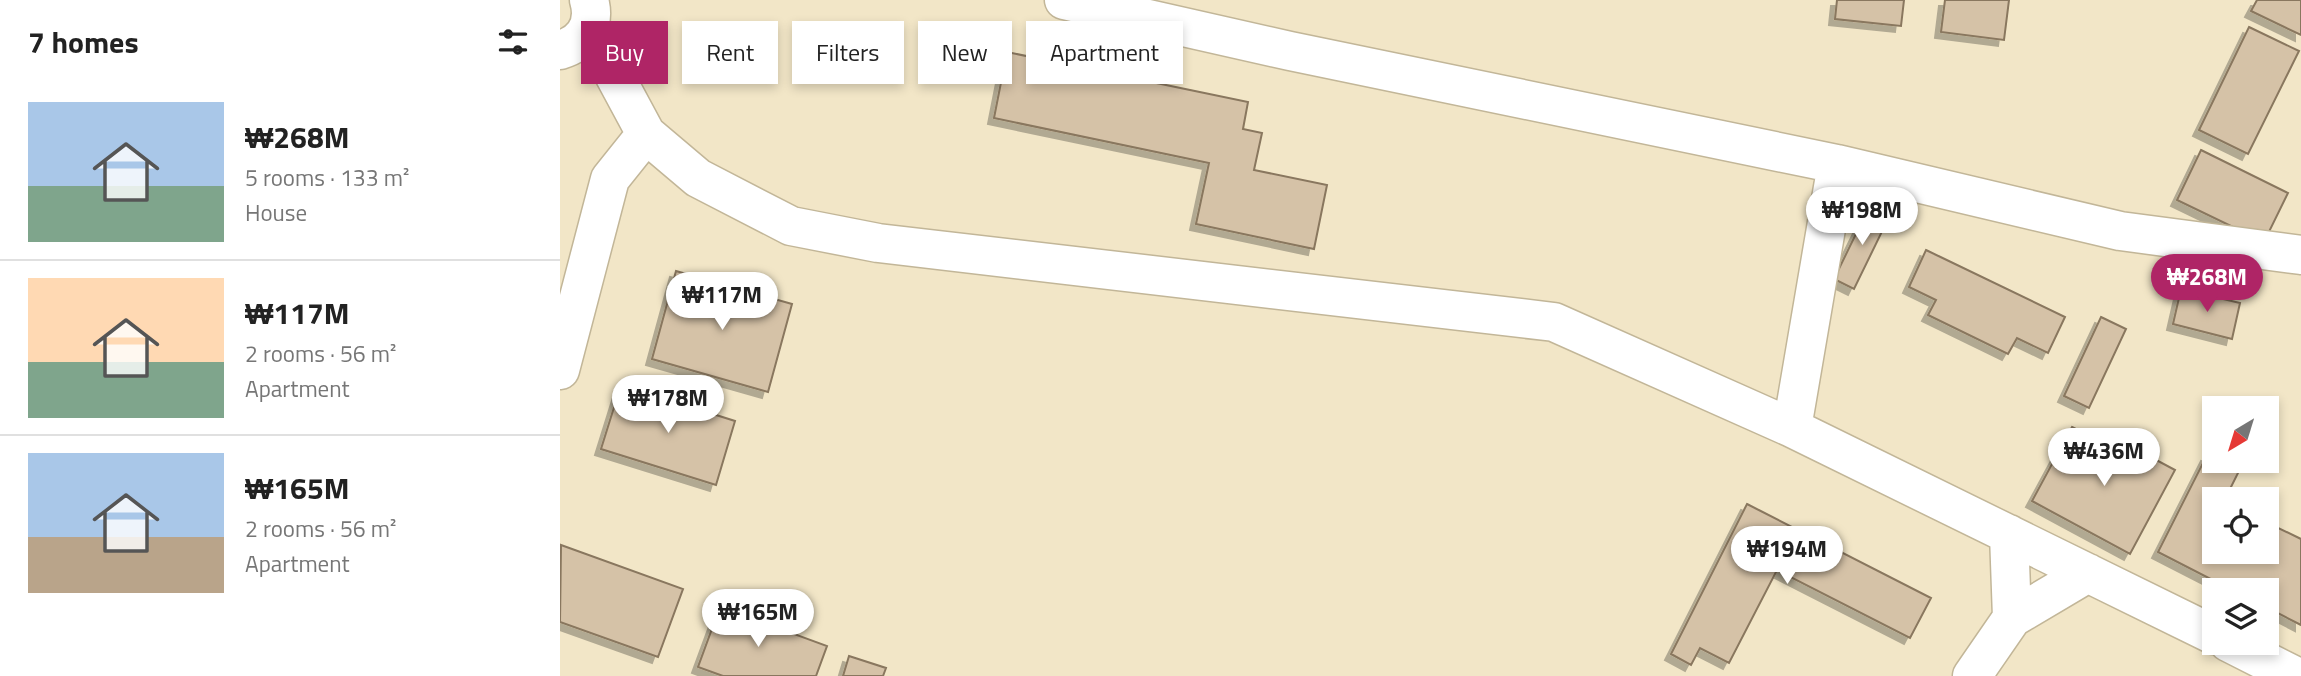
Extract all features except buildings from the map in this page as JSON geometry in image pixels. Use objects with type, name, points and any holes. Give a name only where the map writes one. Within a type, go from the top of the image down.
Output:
[{"type":"lane","points":[[1064,0],[1290,51],[1836,164],[2120,231],[2301,255]]},
{"type":"lane","points":[[579,26],[646,134],[698,178],[791,226],[878,243],[1554,322],[1792,428],[2202,629]]},
{"type":"lane","points":[[560,370],[610,179],[646,134]]},
{"type":"lane","points":[[1792,428],[1836,164]]},
{"type":"lane","points":[[2009,534],[2012,618]]},
{"type":"lane","points":[[1972,676],[2012,618],[2088,573]]},
{"type":"lane","points":[[2254,655],[2295,676]]}]
